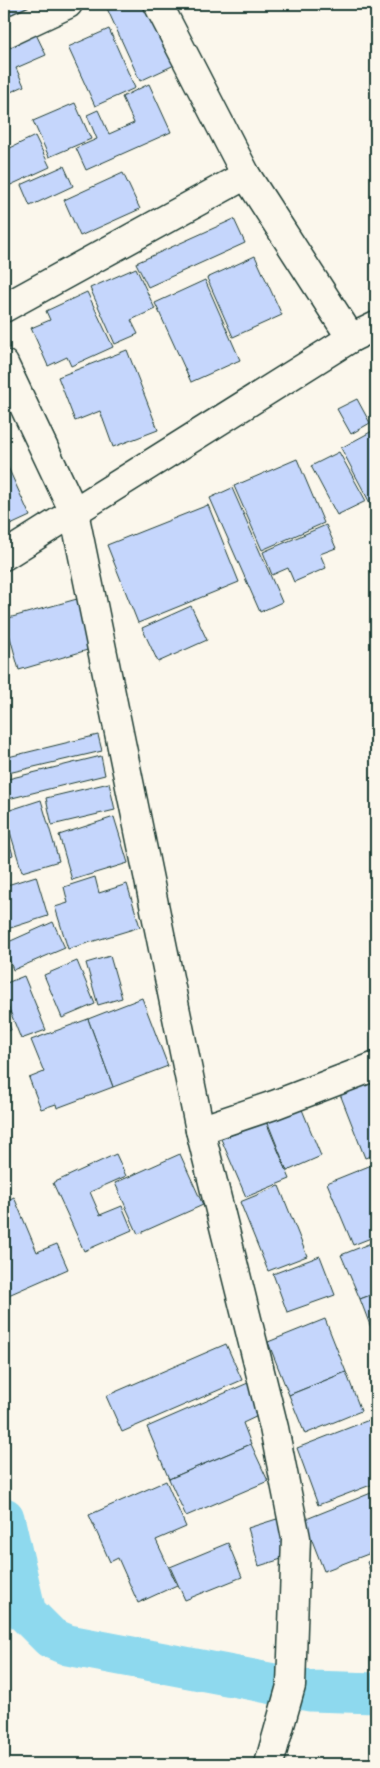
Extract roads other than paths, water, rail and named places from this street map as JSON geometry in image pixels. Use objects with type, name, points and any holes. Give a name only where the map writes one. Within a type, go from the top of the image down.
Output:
[{"type":"street","points":[[4,34],[68,4]]},
{"type":"street","points":[[158,4],[246,175],[351,338]]},
{"type":"street","points":[[4,308],[246,175]]},
{"type":"street","points":[[4,556],[351,338],[376,326]]},
{"type":"street","points":[[4,364],[74,512],[200,1130],[274,1428],[296,1538],[291,1686],[269,1764]]},
{"type":"street","points":[[200,1130],[274,1105],[376,1066]]},
{"type":"waterway","points":[[4,1518],[26,1613],[51,1638],[68,1645],[311,1691],[376,1693]]}]
